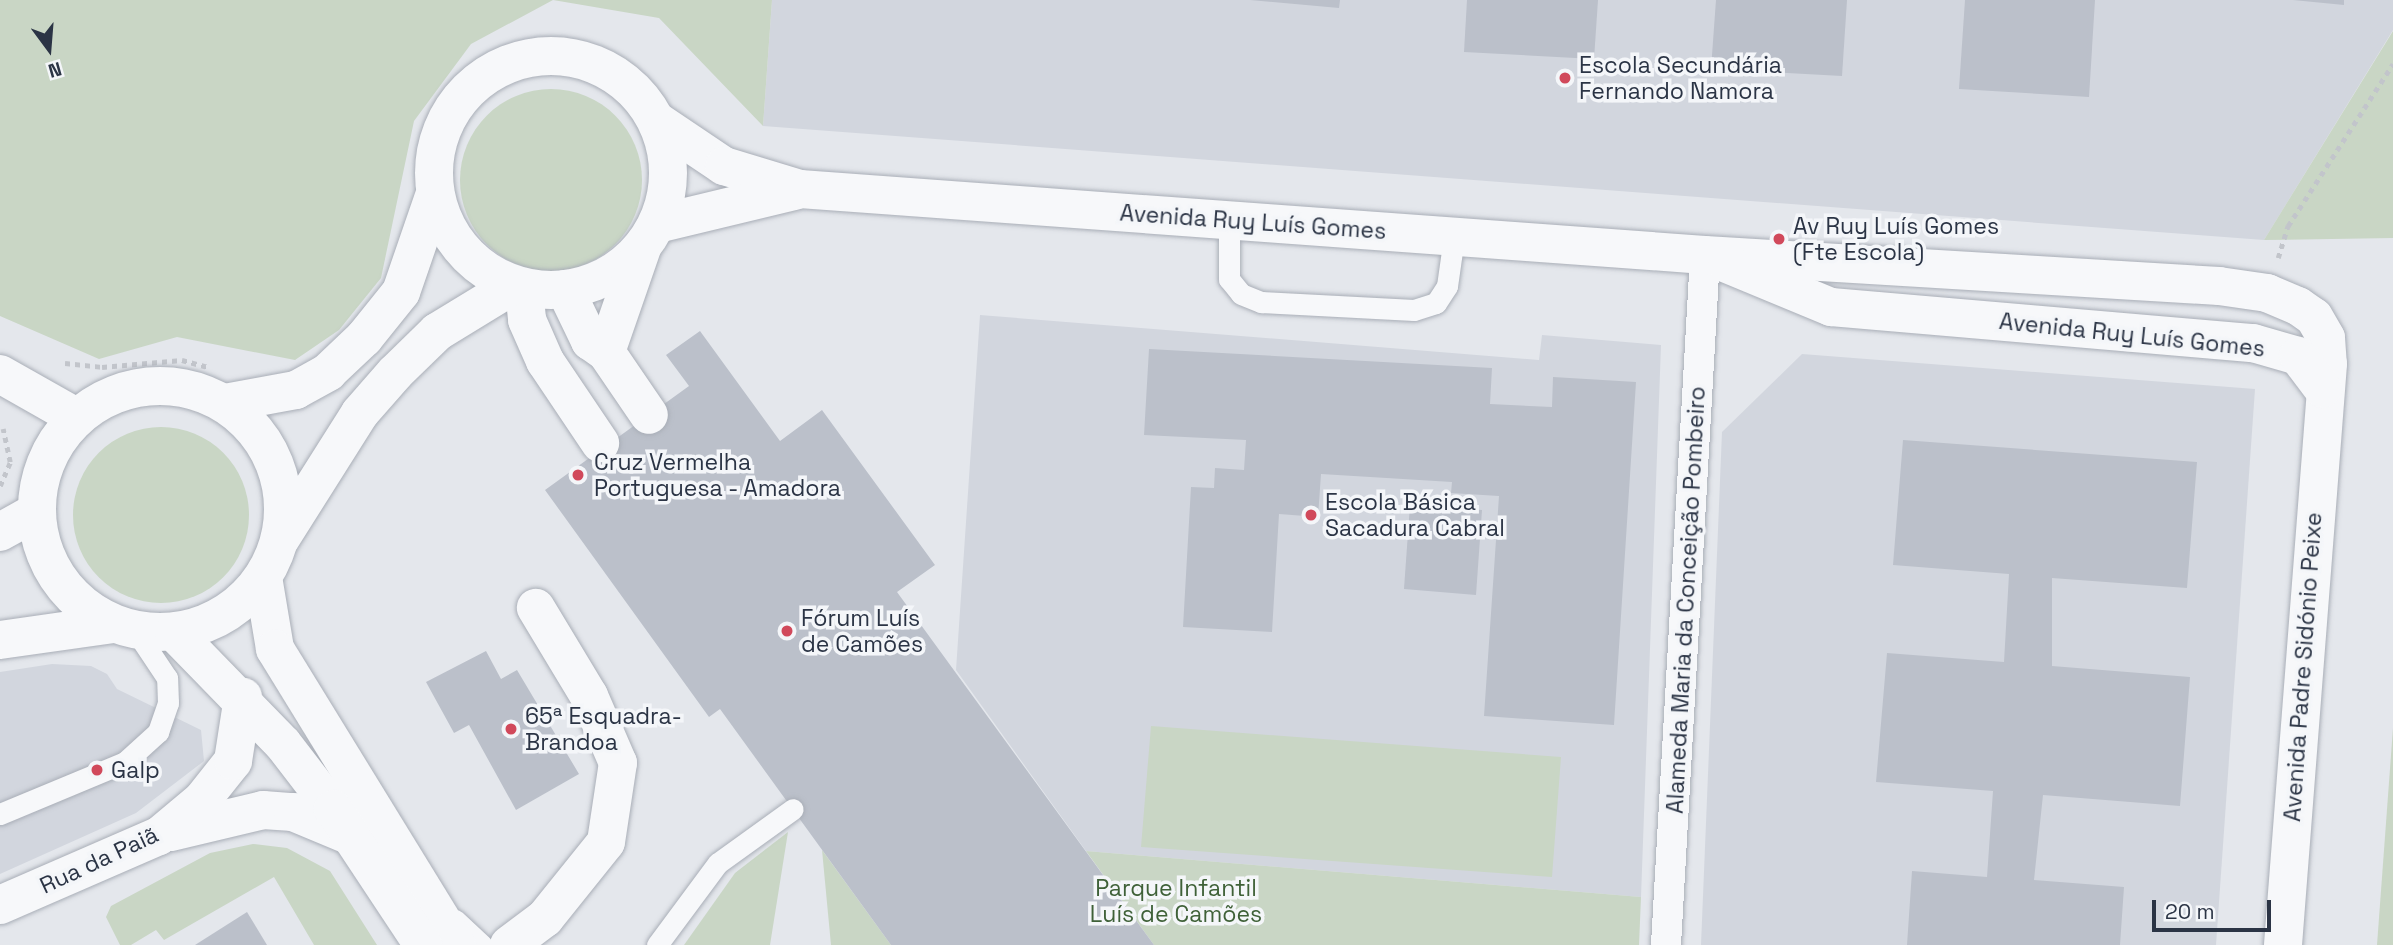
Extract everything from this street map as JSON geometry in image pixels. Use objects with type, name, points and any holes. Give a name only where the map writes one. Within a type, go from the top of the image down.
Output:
[{"type":"street","points":[[606,352],[650,234],[667,167],[657,121],[636,91],[606,69],[570,56],[533,56],[497,68],[467,90],[445,120],[434,156],[435,193],[446,226],[467,254],[519,287],[565,289],[595,281],[650,234]]},
{"type":"street","name":"Avenida Ruy Luís Gomes","points":[[657,121],[723,166],[800,190],[1705,255],[1861,262],[2267,293],[2314,317],[2326,338],[2323,388]]},
{"type":"street","name":"Avenida Ruy Luís Gomes","points":[[650,234],[720,204],[800,190]]},
{"type":"street","points":[[123,627],[66,590],[44,553],[36,512],[40,476],[54,444],[76,417],[110,396],[148,385],[296,390],[328,372],[364,338],[401,292],[435,193]]},
{"type":"street","name":"Avenida Ruy Luís Gomes","points":[[1705,255],[1831,307],[2253,342],[2298,356],[2323,388]]},
{"type":"street","name":"Alameda Maria da Conceição Pombeiro","points":[[1666,945],[1705,255]]},
{"type":"street","points":[[519,287],[527,320],[545,361],[600,443]]},
{"type":"street","points":[[0,640],[123,627],[174,632],[208,622],[239,604],[263,577],[281,538],[360,413],[395,373],[437,332],[519,287]]},
{"type":"street","points":[[565,289],[590,341],[606,352],[649,415]]},
{"type":"street","points":[[0,374],[76,417]]},
{"type":"street","points":[[221,386],[255,428],[275,462],[284,500],[281,538]]},
{"type":"street","name":"Avenida Padre Sidónio Peixe","points":[[2283,945],[2323,388]]},
{"type":"street","points":[[0,532],[36,512]]},
{"type":"street","points":[[263,577],[275,649],[457,945]]},
{"type":"street","points":[[509,945],[545,918],[606,842],[618,763],[589,696],[537,608]]},
{"type":"street","points":[[174,632],[243,697],[351,836],[423,945]]},
{"type":"street","name":"Rua da Paiã","points":[[0,905],[159,836],[202,800],[233,761],[243,697]]},
{"type":"street","points":[[159,836],[263,810],[293,812],[351,836]]},
{"type":"lane","points":[[1229,220],[1229,279],[1241,294],[1261,302],[1414,310],[1436,303],[1447,286],[1454,237]]},
{"type":"lane","points":[[0,814],[125,762],[158,732],[167,703],[167,678],[123,627]]},
{"type":"lane","points":[[657,945],[713,869],[793,809]]},
{"type":"lane","points":[[418,884],[482,945]]},
{"type":"path","points":[[2267,293],[2288,226],[2393,64]]},
{"type":"path","points":[[53,361],[102,367],[183,360],[221,386]]},
{"type":"path","points":[[0,486],[10,463],[3,429]]},
{"type":"shaded area","name":"Escola Secundária Fernando Namora","points":[[772,0],[2393,0],[2393,30],[2264,240],[763,126]]},
{"type":"shaded area","name":"Escola Básica Sacadura Cabral","points":[[980,315],[1539,360],[1542,335],[1661,345],[1641,897],[1086,851],[956,670]]},
{"type":"shaded area","points":[[1802,354],[2255,389],[2216,945],[1701,945],[1722,432]]},
{"type":"shaded area","name":"Galp","points":[[52,664],[91,666],[107,674],[117,689],[201,730],[204,761],[136,813],[0,874],[0,672]]},
{"type":"green space","points":[[0,0],[553,0],[471,44],[414,121],[381,278],[339,330],[295,360],[177,337],[99,359],[0,316]]},
{"type":"green space","points":[[553,0],[772,0],[763,126],[659,18]]},
{"type":"green space","points":[[2393,31],[2393,238],[2264,240]]},
{"type":"green space","points":[[551,89],[586,96],[615,116],[635,145],[642,180],[635,215],[615,244],[586,264],[551,271],[516,264],[487,244],[467,215],[460,180],[467,145],[487,116],[516,96]]},
{"type":"green space","points":[[161,427],[195,433],[224,452],[243,481],[249,515],[243,549],[224,578],[195,597],[161,603],[127,597],[98,578],[79,549],[73,515],[79,481],[98,452],[127,433]]},
{"type":"green space","points":[[1151,726],[1561,757],[1552,877],[1141,847]]},
{"type":"green space","points":[[2393,728],[2393,945],[2377,945]]},
{"type":"green space","points":[[788,832],[770,945],[684,945],[735,873]]},
{"type":"green space","points":[[253,844],[287,848],[330,871],[377,945],[314,945],[274,877],[164,940],[156,930],[131,945],[120,945],[106,917],[111,906],[210,853]]},
{"type":"green space","points":[[822,850],[891,945],[831,945]]},
{"type":"green space","name":"Parque Infantil Luís de Camões","points":[[1086,851],[1641,897],[1639,945],[1154,945]]},
{"type":"building","points":[[1250,0],[1340,0],[1339,8]]},
{"type":"building","points":[[1467,0],[1598,0],[1594,59],[1464,52]]},
{"type":"building","points":[[1716,0],[1847,0],[1842,76],[1711,69]]},
{"type":"building","points":[[1965,0],[2095,0],[2089,97],[1959,89]]},
{"type":"building","points":[[2293,0],[2344,0],[2344,5]]},
{"type":"building","name":"Fórum Luís de Camões","points":[[700,331],[780,441],[822,410],[935,565],[897,592],[1154,945],[891,945],[720,709],[709,717],[545,490],[689,386],[666,355]]},
{"type":"building","points":[[1149,349],[1492,368],[1490,404],[1552,407],[1553,377],[1636,382],[1614,725],[1484,716],[1499,496],[1451,493],[1452,482],[1321,474],[1318,517],[1279,514],[1272,632],[1183,627],[1191,487],[1214,488],[1215,468],[1244,470],[1246,440],[1144,435]]},
{"type":"building","points":[[1903,440],[2197,462],[2187,588],[2052,578],[2052,666],[2190,677],[2180,806],[2043,795],[2034,880],[2124,887],[2120,945],[1907,945],[1912,871],[1987,877],[1993,791],[1876,782],[1887,653],[2004,662],[2009,574],[1893,565]]},
{"type":"building","points":[[1410,505],[1482,510],[1476,595],[1404,589]]},
{"type":"building","name":"65ª Esquadra- Brandoa","points":[[486,651],[501,679],[517,670],[579,774],[516,810],[469,725],[454,733],[426,682]]},
{"type":"building","points":[[247,912],[267,945],[195,945]]},
{"type":"place","name":"Escola Secundária Fernando Namora","points":[[1565,78]]},
{"type":"place","name":"Av Ruy Luís Gomes (Fte Escola)","points":[[1779,239]]},
{"type":"place","name":"Cruz Vermelha Portuguesa - Amadora","points":[[578,475]]},
{"type":"place","name":"Escola Básica Sacadura Cabral","points":[[1311,515]]},
{"type":"place","name":"Fórum Luís de Camões","points":[[787,631]]},
{"type":"place","name":"65ª Esquadra- Brandoa","points":[[511,729]]},
{"type":"place","name":"Galp","points":[[97,770]]}]
